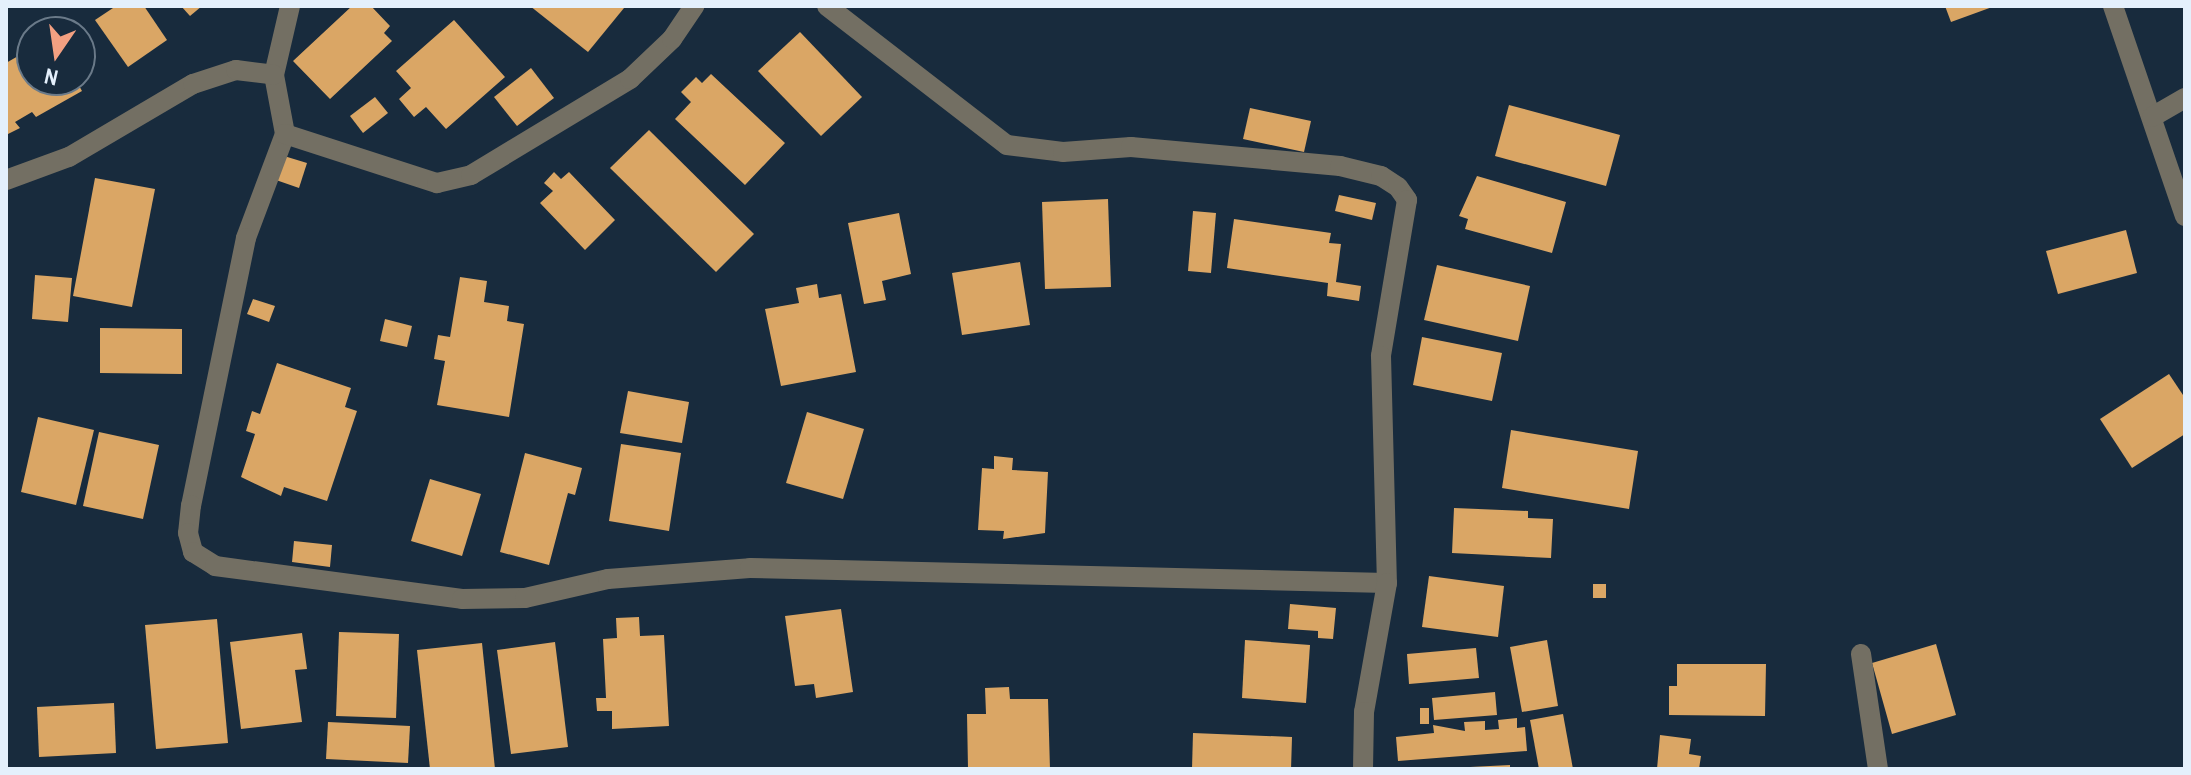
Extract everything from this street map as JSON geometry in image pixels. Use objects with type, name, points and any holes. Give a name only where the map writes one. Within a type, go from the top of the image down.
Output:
[{"type":"street","points":[[290,6],[274,75],[285,134],[246,238],[191,505],[188,533],[193,552],[215,566],[462,599],[525,598],[608,579],[750,568],[1387,583]]},
{"type":"street","points":[[285,134],[437,183],[471,175],[630,79],[672,39],[694,6]]},
{"type":"street","points":[[827,6],[1007,145],[1063,152],[1131,147],[1340,166],[1381,176],[1398,187],[1407,200],[1381,356],[1387,583],[1364,712],[1363,769]]},
{"type":"street","points":[[2113,6],[2185,216]]},
{"type":"street","points":[[6,180],[69,157],[193,84],[236,70],[274,75]]},
{"type":"street","points":[[2152,117],[2185,98]]},
{"type":"street","points":[[1861,654],[1878,769]]},
{"type":"building","points":[[116,6],[144,6],[167,40],[128,67],[96,19]]},
{"type":"building","points":[[181,6],[202,6],[190,16]]},
{"type":"building","points":[[352,6],[371,6],[390,26],[384,33],[392,41],[330,99],[293,61]]},
{"type":"building","points":[[530,6],[622,6],[624,8],[588,52]]},
{"type":"building","points":[[1945,6],[1995,6],[1951,22]]},
{"type":"building","points":[[454,20],[505,77],[446,129],[426,107],[414,117],[399,99],[411,88],[396,71]]},
{"type":"building","points":[[800,32],[862,97],[821,136],[758,71]]},
{"type":"building","points":[[16,57],[16,96],[73,96],[36,117],[32,112],[15,122],[20,128],[6,135],[6,63]]},
{"type":"building","points":[[531,68],[554,98],[517,126],[494,97]]},
{"type":"building","points":[[711,74],[785,143],[745,185],[675,119],[691,102],[681,92],[696,77],[702,83]]},
{"type":"building","points":[[375,97],[388,113],[363,133],[350,116]]},
{"type":"building","points":[[1509,105],[1620,135],[1606,186],[1495,156]]},
{"type":"building","points":[[1250,108],[1311,121],[1304,152],[1243,139]]},
{"type":"building","points":[[649,130],[754,234],[716,272],[610,168]]},
{"type":"building","points":[[284,156],[307,163],[299,188],[276,180]]},
{"type":"building","points":[[554,172],[561,179],[569,172],[615,220],[585,250],[540,203],[553,191],[544,183]]},
{"type":"building","points":[[1477,176],[1566,202],[1552,253],[1465,229],[1468,219],[1459,216]]},
{"type":"building","points":[[95,178],[155,189],[132,307],[73,296]]},
{"type":"building","points":[[1339,195],[1376,203],[1372,220],[1335,211]]},
{"type":"building","points":[[1108,199],[1111,287],[1045,289],[1042,202]]},
{"type":"building","points":[[1193,211],[1216,213],[1211,273],[1188,271]]},
{"type":"building","points":[[899,213],[911,274],[882,281],[886,300],[864,304],[848,223]]},
{"type":"building","points":[[1234,219],[1331,233],[1329,243],[1341,244],[1336,282],[1361,286],[1359,301],[1327,296],[1328,283],[1227,268]]},
{"type":"building","points":[[2126,230],[2137,273],[2058,294],[2046,251]]},
{"type":"building","points":[[1020,262],[1030,325],[962,335],[952,273]]},
{"type":"building","points":[[1437,265],[1530,286],[1518,341],[1424,320]]},
{"type":"building","points":[[35,275],[72,278],[68,322],[32,319]]},
{"type":"building","points":[[460,277],[487,281],[484,302],[509,306],[507,321],[524,324],[509,417],[437,405],[445,361],[434,359],[438,335],[450,337]]},
{"type":"building","points":[[817,284],[819,298],[841,294],[856,372],[781,386],[765,309],[799,303],[796,288]]},
{"type":"building","points":[[253,299],[275,306],[269,322],[247,314]]},
{"type":"building","points":[[385,319],[412,326],[407,347],[380,341]]},
{"type":"building","points":[[100,328],[182,329],[182,374],[100,373]]},
{"type":"building","points":[[1422,337],[1502,353],[1492,401],[1413,385]]},
{"type":"building","points":[[277,363],[351,388],[345,407],[357,411],[327,501],[284,487],[281,496],[241,477],[255,434],[246,431],[252,411],[260,414]]},
{"type":"building","points":[[2169,374],[2185,398],[2185,434],[2132,468],[2100,419]]},
{"type":"building","points":[[628,391],[689,402],[682,443],[620,433]]},
{"type":"building","points":[[807,412],[864,429],[843,499],[786,483]]},
{"type":"building","points":[[38,417],[94,430],[76,505],[21,492]]},
{"type":"building","points":[[1511,430],[1638,451],[1629,509],[1502,488]]},
{"type":"building","points":[[99,432],[159,445],[143,519],[83,506]]},
{"type":"building","points":[[621,444],[681,453],[669,531],[609,521]]},
{"type":"building","points":[[525,453],[582,468],[575,495],[568,493],[549,565],[500,552]]},
{"type":"building","points":[[994,456],[1013,458],[1012,470],[1048,472],[1045,533],[1003,539],[1004,531],[978,530],[982,468],[994,469]]},
{"type":"building","points":[[430,479],[481,494],[462,556],[411,541]]},
{"type":"building","points":[[1454,508],[1528,511],[1528,518],[1553,519],[1551,558],[1452,553]]},
{"type":"building","points":[[294,541],[332,545],[330,567],[292,562]]},
{"type":"building","points":[[1429,576],[1504,586],[1498,637],[1422,627]]},
{"type":"building","points":[[1593,584],[1606,584],[1606,598],[1593,598]]},
{"type":"building","points":[[1290,604],[1336,608],[1333,639],[1318,638],[1318,631],[1288,629]]},
{"type":"building","points":[[841,609],[853,692],[816,698],[814,684],[795,686],[785,616]]},
{"type":"building","points":[[639,617],[640,636],[664,635],[669,726],[612,729],[612,711],[597,711],[596,698],[606,698],[603,639],[617,638],[616,618]]},
{"type":"building","points":[[217,619],[228,743],[156,749],[145,625]]},
{"type":"building","points":[[339,632],[399,634],[396,718],[336,716]]},
{"type":"building","points":[[302,633],[307,669],[295,670],[302,722],[241,729],[230,642]]},
{"type":"building","points":[[1245,640],[1310,645],[1306,703],[1242,698]]},
{"type":"building","points":[[1547,640],[1558,706],[1522,712],[1510,647]]},
{"type":"building","points":[[555,642],[568,747],[511,754],[497,650]]},
{"type":"building","points":[[482,643],[495,769],[430,769],[417,650]]},
{"type":"building","points":[[1936,644],[1956,715],[1892,734],[1872,663]]},
{"type":"building","points":[[1476,648],[1479,678],[1409,684],[1407,654]]},
{"type":"building","points":[[1677,664],[1766,664],[1765,716],[1669,715],[1669,686],[1677,686]]},
{"type":"building","points":[[1009,687],[1010,699],[1048,699],[1050,769],[968,769],[967,714],[986,714],[985,688]]},
{"type":"building","points":[[1495,692],[1497,715],[1434,720],[1432,698]]},
{"type":"building","points":[[114,703],[116,753],[39,757],[37,707]]},
{"type":"building","points":[[1420,708],[1429,708],[1429,724],[1420,724]]},
{"type":"building","points":[[1563,714],[1573,769],[1539,769],[1530,720]]},
{"type":"building","points":[[1517,718],[1517,728],[1525,727],[1527,751],[1398,761],[1396,737],[1434,733],[1433,725],[1465,731],[1464,722],[1485,721],[1485,730],[1499,729],[1498,720]]},
{"type":"building","points":[[328,722],[410,726],[408,763],[326,759]]},
{"type":"building","points":[[1193,733],[1292,737],[1291,769],[1192,769]]},
{"type":"building","points":[[1660,735],[1691,739],[1689,754],[1701,756],[1699,769],[1657,769]]},
{"type":"building","points":[[1510,765],[1510,769],[1470,769],[1470,767]]}]
